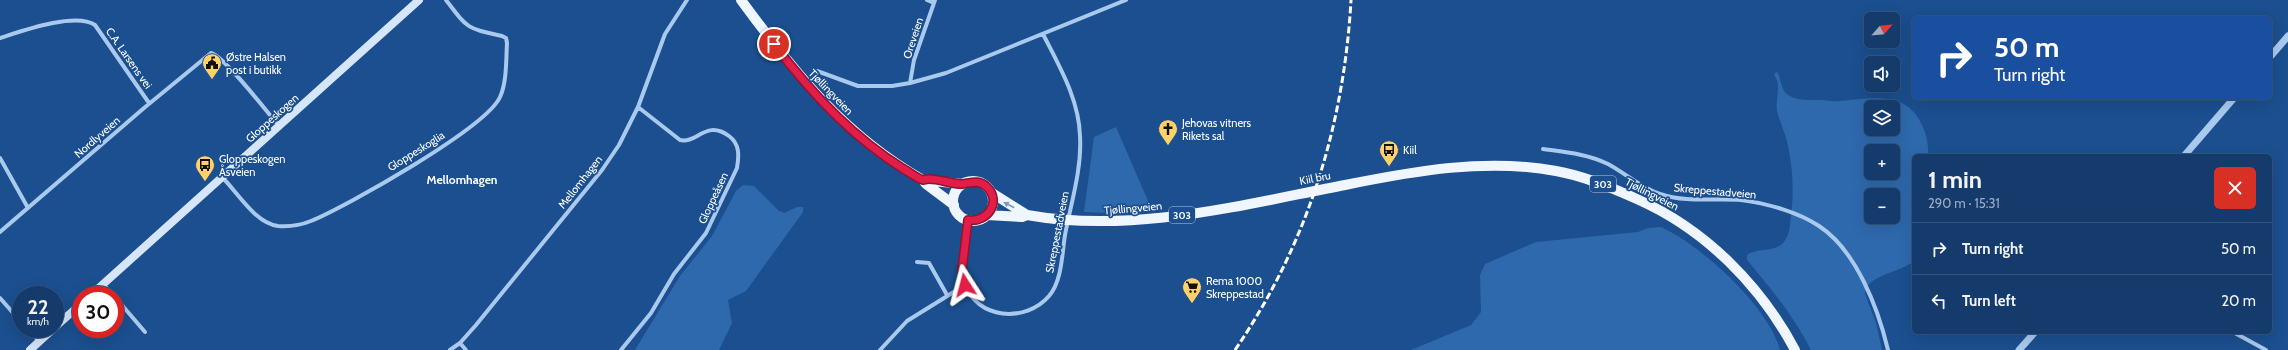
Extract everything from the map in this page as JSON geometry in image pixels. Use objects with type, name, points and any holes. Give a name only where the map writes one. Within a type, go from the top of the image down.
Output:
[{"type":"main road","name":"Gloppeskogen","points":[[103,284],[419,0]]},
{"type":"main road","name":"Tjøllingveien","points":[[741,0],[791,66],[825,105],[873,148],[923,180],[926,184],[954,205]]},
{"type":"main road","name":"Tjøllingveien","points":[[1347,184],[1419,172],[1496,165],[1557,171],[1612,188],[1661,210],[1683,224],[1722,255],[1763,299],[1795,350]]},
{"type":"main road","name":"Tjøllingveien","points":[[923,180],[963,184]]},
{"type":"main road","name":"303","points":[[963,184],[978,182],[987,187],[992,193],[1027,215]]},
{"type":"main road","points":[[954,205],[955,193],[963,184]]},
{"type":"main road","name":"Kiil bru","points":[[1288,196],[1347,184]]},
{"type":"main road","points":[[987,215],[992,206],[992,193]]},
{"type":"main road","name":"Tjøllingveien","points":[[1027,215],[1074,222],[1132,221],[1163,218],[1288,196]]},
{"type":"main road","name":"303","points":[[954,205],[959,215],[968,220],[978,220],[987,215],[1022,217],[1027,215]]},
{"type":"main road","points":[[64,319],[72,312]]},
{"type":"main road","points":[[30,350],[42,338]]},
{"type":"street","name":"Gloppeskoglia","points":[[222,177],[262,220],[278,226],[299,224],[361,196],[467,130],[495,104],[500,96],[507,43],[506,38],[502,36],[471,29],[465,25],[446,0]]},
{"type":"street","name":"Mellomhagen","points":[[450,350],[460,343],[602,170],[619,145],[638,107],[665,34],[687,0]]},
{"type":"street","points":[[926,0],[935,1]]},
{"type":"street","points":[[817,71],[858,86],[892,86],[910,83],[946,73],[1126,0]]},
{"type":"street","name":"Oreveien","points":[[910,83],[914,60],[935,1]]},
{"type":"street","name":"C.A. Larsens vei","points":[[0,38],[55,23],[90,21],[95,25],[149,103]]},
{"type":"street","name":"Skreppestadveien","points":[[968,220],[962,270],[965,285],[972,297],[984,308],[1007,314],[1025,312],[1041,303],[1049,295],[1056,283],[1079,163],[1080,137],[1069,87],[1043,34]]},
{"type":"street","points":[[2272,55],[2288,36]]},
{"type":"street","name":"Nordlyveien","points":[[0,232],[149,103],[206,55],[211,53],[215,54],[279,126]]},
{"type":"street","points":[[2186,154],[2232,100]]},
{"type":"street","name":"Gloppeåsen","points":[[621,350],[651,313],[674,274],[706,233],[737,168],[738,160],[737,146],[734,140],[722,131],[710,130],[696,135],[688,141],[680,140],[638,107]]},
{"type":"street","name":"Skreppestadveien","points":[[1543,149],[1582,155],[1607,164],[1660,194],[1694,199],[1742,200],[1795,214],[1819,226],[1844,252],[1867,285],[1880,317],[1888,350]]},
{"type":"street","points":[[0,158],[28,208]]},
{"type":"street","points":[[917,262],[929,263],[947,295]]},
{"type":"street","points":[[880,350],[906,321],[965,285]]},
{"type":"street","points":[[0,298],[12,312]]},
{"type":"street","points":[[124,308],[145,332]]},
{"type":"street","points":[[2019,350],[2033,334]]},
{"type":"street","points":[[2237,334],[2266,350]]},
{"type":"street","points":[[36,338],[39,341]]},
{"type":"street","points":[[460,343],[466,350]]},
{"type":"shaded area","points":[[1776,72],[1778,73],[1786,93],[1792,97],[1800,99],[1837,101],[1873,98],[1890,100],[1864,100],[1864,136],[1900,136],[1900,103],[1913,111],[1924,130],[1927,138],[1928,154],[1912,154],[1912,262],[1875,279],[1866,288],[1865,294],[1876,323],[1882,350],[1811,350],[1789,314],[1747,260],[1747,255],[1752,252],[1774,248],[1783,243],[1787,237],[1790,227],[1793,190],[1792,172],[1787,142],[1777,111],[1778,83],[1774,75]]},
{"type":"shaded area","points":[[1116,127],[1152,210],[1111,213],[1084,212],[1094,137]]},
{"type":"shaded area","points":[[743,185],[754,186],[779,211],[784,213],[797,207],[803,207],[803,212],[746,291],[728,300],[732,323],[719,350],[635,350],[680,276],[712,236],[736,191]]},
{"type":"shaded area","points":[[1661,227],[1695,248],[1731,279],[1762,315],[1773,333],[1780,350],[1411,350],[1471,325],[1481,312],[1480,275],[1485,264],[1536,242],[1638,232],[1648,228]]},
{"type":"railway","points":[[1235,350],[1283,269],[1317,183],[1330,138],[1340,93],[1347,47],[1351,0]]},
{"type":"place","name":"Østre Halsen post i butikk","points":[[212,80]]},
{"type":"place","name":"Jehovas vitners Rikets sal","points":[[1168,146]]},
{"type":"place","name":"Kiil","points":[[1389,167]]},
{"type":"place","name":"Gloppeskogen Åsveien","points":[[205,182]]},
{"type":"place","name":"Rema 1000 Skreppestad","points":[[1192,304]]},
{"type":"district","name":"Mellomhagen","points":[[462,179]]},
{"type":"route","points":[[774,44],[825,105],[873,148],[894,163],[923,180],[929,179],[963,184],[974,181],[989,188],[993,198],[990,211],[983,218],[973,221],[968,220],[962,270],[965,285]]}]
